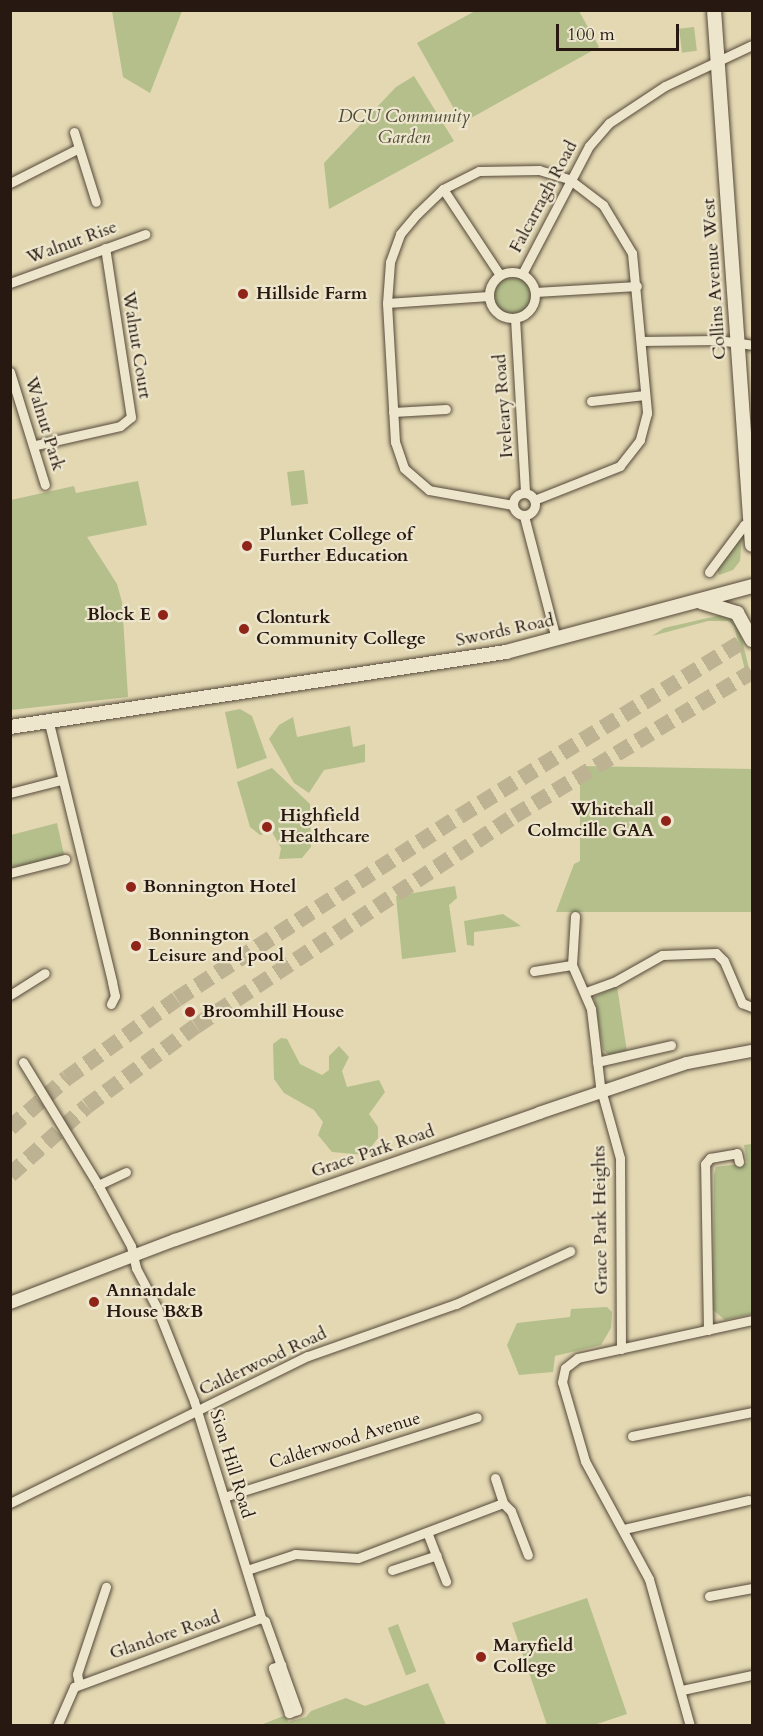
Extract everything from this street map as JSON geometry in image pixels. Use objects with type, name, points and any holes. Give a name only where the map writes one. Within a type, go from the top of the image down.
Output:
[{"type":"main road","name":"Collins Avenue West","points":[[714,10],[753,545]]},
{"type":"main road","name":"Swords Road","points":[[10,727],[49,723],[475,657],[556,639],[753,586]]},
{"type":"main road","points":[[696,602],[737,612],[753,640]]},
{"type":"street","name":"Falcarragh Road","points":[[522,274],[569,179],[589,146],[626,110],[665,86],[753,45]]},
{"type":"street","points":[[74,132],[96,202]]},
{"type":"street","points":[[10,183],[79,148]]},
{"type":"street","points":[[513,505],[446,494],[418,482],[398,456],[393,412],[387,303],[390,262],[400,234],[443,189],[478,171],[539,170],[569,179],[597,199],[617,222],[632,253],[637,286],[645,395],[642,434],[620,466],[534,500]]},
{"type":"street","points":[[443,189],[500,275]]},
{"type":"street","name":"Walnut Rise","points":[[10,283],[145,234]]},
{"type":"street","name":"Walnut Court","points":[[36,445],[120,426],[131,417],[105,248]]},
{"type":"street","points":[[522,274],[535,292],[528,312],[515,318],[500,315],[489,296],[491,284],[500,275],[522,274]]},
{"type":"street","points":[[535,292],[637,286]]},
{"type":"street","points":[[387,303],[489,296]]},
{"type":"street","name":"Iveleary Road","points":[[515,318],[525,491]]},
{"type":"street","points":[[641,341],[738,342],[753,345]]},
{"type":"street","name":"Walnut Park","points":[[10,372],[36,445],[45,485]]},
{"type":"street","points":[[591,401],[645,395]]},
{"type":"street","points":[[393,412],[446,409]]},
{"type":"street","points":[[513,505],[525,491],[532,494],[534,500],[531,510],[524,516]]},
{"type":"street","points":[[513,505],[516,514],[524,516]]},
{"type":"street","points":[[524,516],[556,639]]},
{"type":"street","points":[[709,572],[744,525],[752,523]]},
{"type":"street","points":[[49,723],[61,780],[112,982],[115,996],[111,1005]]},
{"type":"street","points":[[10,793],[61,780]]},
{"type":"street","points":[[10,873],[65,859]]},
{"type":"street","points":[[534,971],[572,965],[575,916]]},
{"type":"street","points":[[586,992],[614,982],[662,955],[716,953],[724,961],[742,1003],[753,1007]]},
{"type":"street","name":"Grace Park Heights","points":[[572,965],[586,992],[601,1093],[620,1158],[621,1349]]},
{"type":"street","points":[[10,994],[45,973]]},
{"type":"street","points":[[597,1062],[671,1045]]},
{"type":"street","name":"Grace Park Road","points":[[10,1303],[133,1257],[687,1063],[753,1051]]},
{"type":"street","name":"Sion Hill Road","points":[[23,1062],[98,1185],[131,1246],[133,1257],[197,1410],[261,1618],[281,1665]]},
{"type":"street","points":[[708,1330],[705,1164],[710,1158],[737,1153],[739,1162]]},
{"type":"street","points":[[98,1185],[126,1172]]},
{"type":"street","name":"Calderwood Road","points":[[10,1503],[308,1356],[456,1304],[570,1251]]},
{"type":"street","points":[[690,1725],[649,1579],[624,1528],[585,1461],[562,1382],[565,1368],[578,1358],[753,1320]]},
{"type":"street","points":[[632,1436],[753,1412]]},
{"type":"street","name":"Calderwood Avenue","points":[[224,1497],[477,1417]]},
{"type":"street","points":[[495,1478],[503,1503],[511,1511],[528,1555]]},
{"type":"street","points":[[624,1528],[749,1500]]},
{"type":"street","points":[[247,1570],[295,1554],[358,1558],[503,1503]]},
{"type":"street","points":[[427,1532],[446,1581]]},
{"type":"street","points":[[392,1570],[436,1555]]},
{"type":"street","name":"Glandore Road","points":[[79,1684],[77,1674],[106,1587]]},
{"type":"street","points":[[709,1596],[753,1588]]},
{"type":"street","name":"Glandore Road","points":[[57,1725],[70,1691],[79,1684],[261,1618]]},
{"type":"street","points":[[682,1690],[753,1675]]},
{"type":"green space","points":[[112,11],[182,11],[150,93],[123,77]]},
{"type":"green space","points":[[475,11],[579,11],[599,47],[462,123],[417,43]]},
{"type":"green space","points":[[694,27],[697,51],[682,53],[679,29]]},
{"type":"green space","name":"DCU Community Garden","points":[[414,76],[454,141],[329,209],[324,163],[396,87]]},
{"type":"green space","points":[[512,276],[525,282],[531,295],[525,308],[512,314],[499,308],[493,295],[499,282]]},
{"type":"green space","points":[[304,470],[308,504],[291,506],[287,472]]},
{"type":"green space","points":[[138,481],[147,525],[87,537],[117,584],[122,602],[128,697],[11,710],[11,500],[74,486],[76,493]]},
{"type":"green space","points":[[742,534],[740,561],[733,570],[719,575],[717,566]]},
{"type":"green space","points":[[721,615],[735,620],[739,627],[751,677],[747,678],[734,626],[728,621],[708,621],[652,636],[664,628]]},
{"type":"green space","points":[[240,709],[252,716],[267,758],[237,769],[225,712]]},
{"type":"green space","points":[[293,717],[297,737],[350,726],[353,747],[365,744],[365,762],[324,770],[309,793],[294,783],[269,739],[279,725]]},
{"type":"green space","name":"Whitehall Colmcille GAA","points":[[580,766],[752,769],[752,912],[556,912],[574,864],[580,861]]},
{"type":"green space","points":[[272,768],[310,804],[311,847],[302,858],[279,859],[281,848],[272,832],[260,835],[250,827],[237,782]]},
{"type":"green space","points":[[57,823],[65,859],[11,867],[11,835]]},
{"type":"green space","points":[[455,886],[457,898],[449,905],[456,952],[402,959],[396,896]]},
{"type":"green space","points":[[503,914],[521,926],[474,932],[474,946],[467,945],[464,921]]},
{"type":"green space","points":[[617,986],[627,1052],[609,1055],[603,1050],[594,997]]},
{"type":"green space","points":[[281,1038],[287,1039],[300,1064],[322,1075],[329,1070],[329,1056],[339,1046],[349,1057],[342,1071],[347,1087],[379,1080],[385,1092],[369,1114],[378,1127],[378,1138],[365,1155],[332,1152],[318,1135],[323,1122],[314,1110],[284,1093],[274,1079],[273,1044]]},
{"type":"green space","points":[[752,1144],[752,1314],[725,1320],[713,1310],[714,1175],[716,1167],[747,1163],[744,1145]]},
{"type":"green space","points":[[607,1307],[612,1312],[611,1328],[601,1345],[555,1356],[553,1372],[519,1375],[507,1345],[517,1323],[570,1317],[571,1309]]},
{"type":"green space","points":[[587,1598],[627,1714],[594,1725],[547,1725],[512,1623]]},
{"type":"green space","points":[[398,1624],[416,1672],[406,1676],[388,1628]]},
{"type":"green space","points":[[428,1683],[446,1725],[258,1726],[286,1715],[288,1722],[306,1717],[311,1711],[346,1698],[365,1706]]},
{"type":"tunnel","points":[[10,1128],[67,1078],[177,999],[460,816],[752,636]]},
{"type":"tunnel","points":[[10,1175],[87,1106],[196,1026],[514,816],[752,672]]},
{"type":"place","name":"Hillside Farm","points":[[243,294]]},
{"type":"place","name":"Plunket College of Further Education","points":[[247,546]]},
{"type":"place","name":"Block E","points":[[163,615]]},
{"type":"place","name":"Clonturk Community College","points":[[244,629]]},
{"type":"place","name":"Whitehall Colmcille GAA","points":[[666,821]]},
{"type":"place","name":"Highfield Healthcare","points":[[267,827]]},
{"type":"place","name":"Bonnington Hotel","points":[[131,887]]},
{"type":"place","name":"Bonnington Leisure and pool","points":[[136,946]]},
{"type":"place","name":"Broomhill House","points":[[190,1012]]},
{"type":"place","name":"Annandale House B&B","points":[[94,1302]]},
{"type":"place","name":"Maryfield College","points":[[481,1657]]}]
